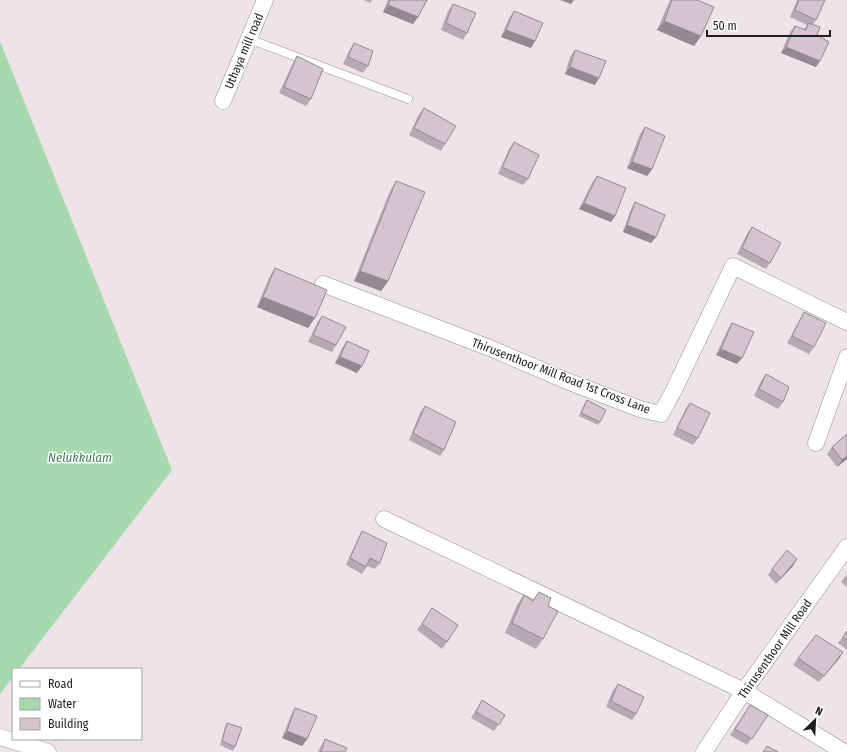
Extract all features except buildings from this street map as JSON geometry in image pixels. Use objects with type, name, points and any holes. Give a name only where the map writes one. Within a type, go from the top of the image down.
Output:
[{"type":"street","name":"Uthaya mill road","points":[[223,101],[265,0]]},
{"type":"street","name":"Thirusenthoor Mill Road 1st Cross Lane","points":[[323,284],[490,348],[567,381],[640,409],[661,414],[733,266],[847,322]]},
{"type":"street","points":[[816,443],[847,357]]},
{"type":"street","points":[[384,519],[744,691],[844,752]]},
{"type":"street","name":"Thirusenthoor Mill Road","points":[[704,752],[744,691],[847,547]]},
{"type":"street","points":[[0,737],[48,752]]},
{"type":"lane","points":[[249,38],[408,99]]},
{"type":"water","name":"Nelukkulam","points":[[0,41],[172,470],[20,668],[12,668],[12,678],[0,694]]}]
